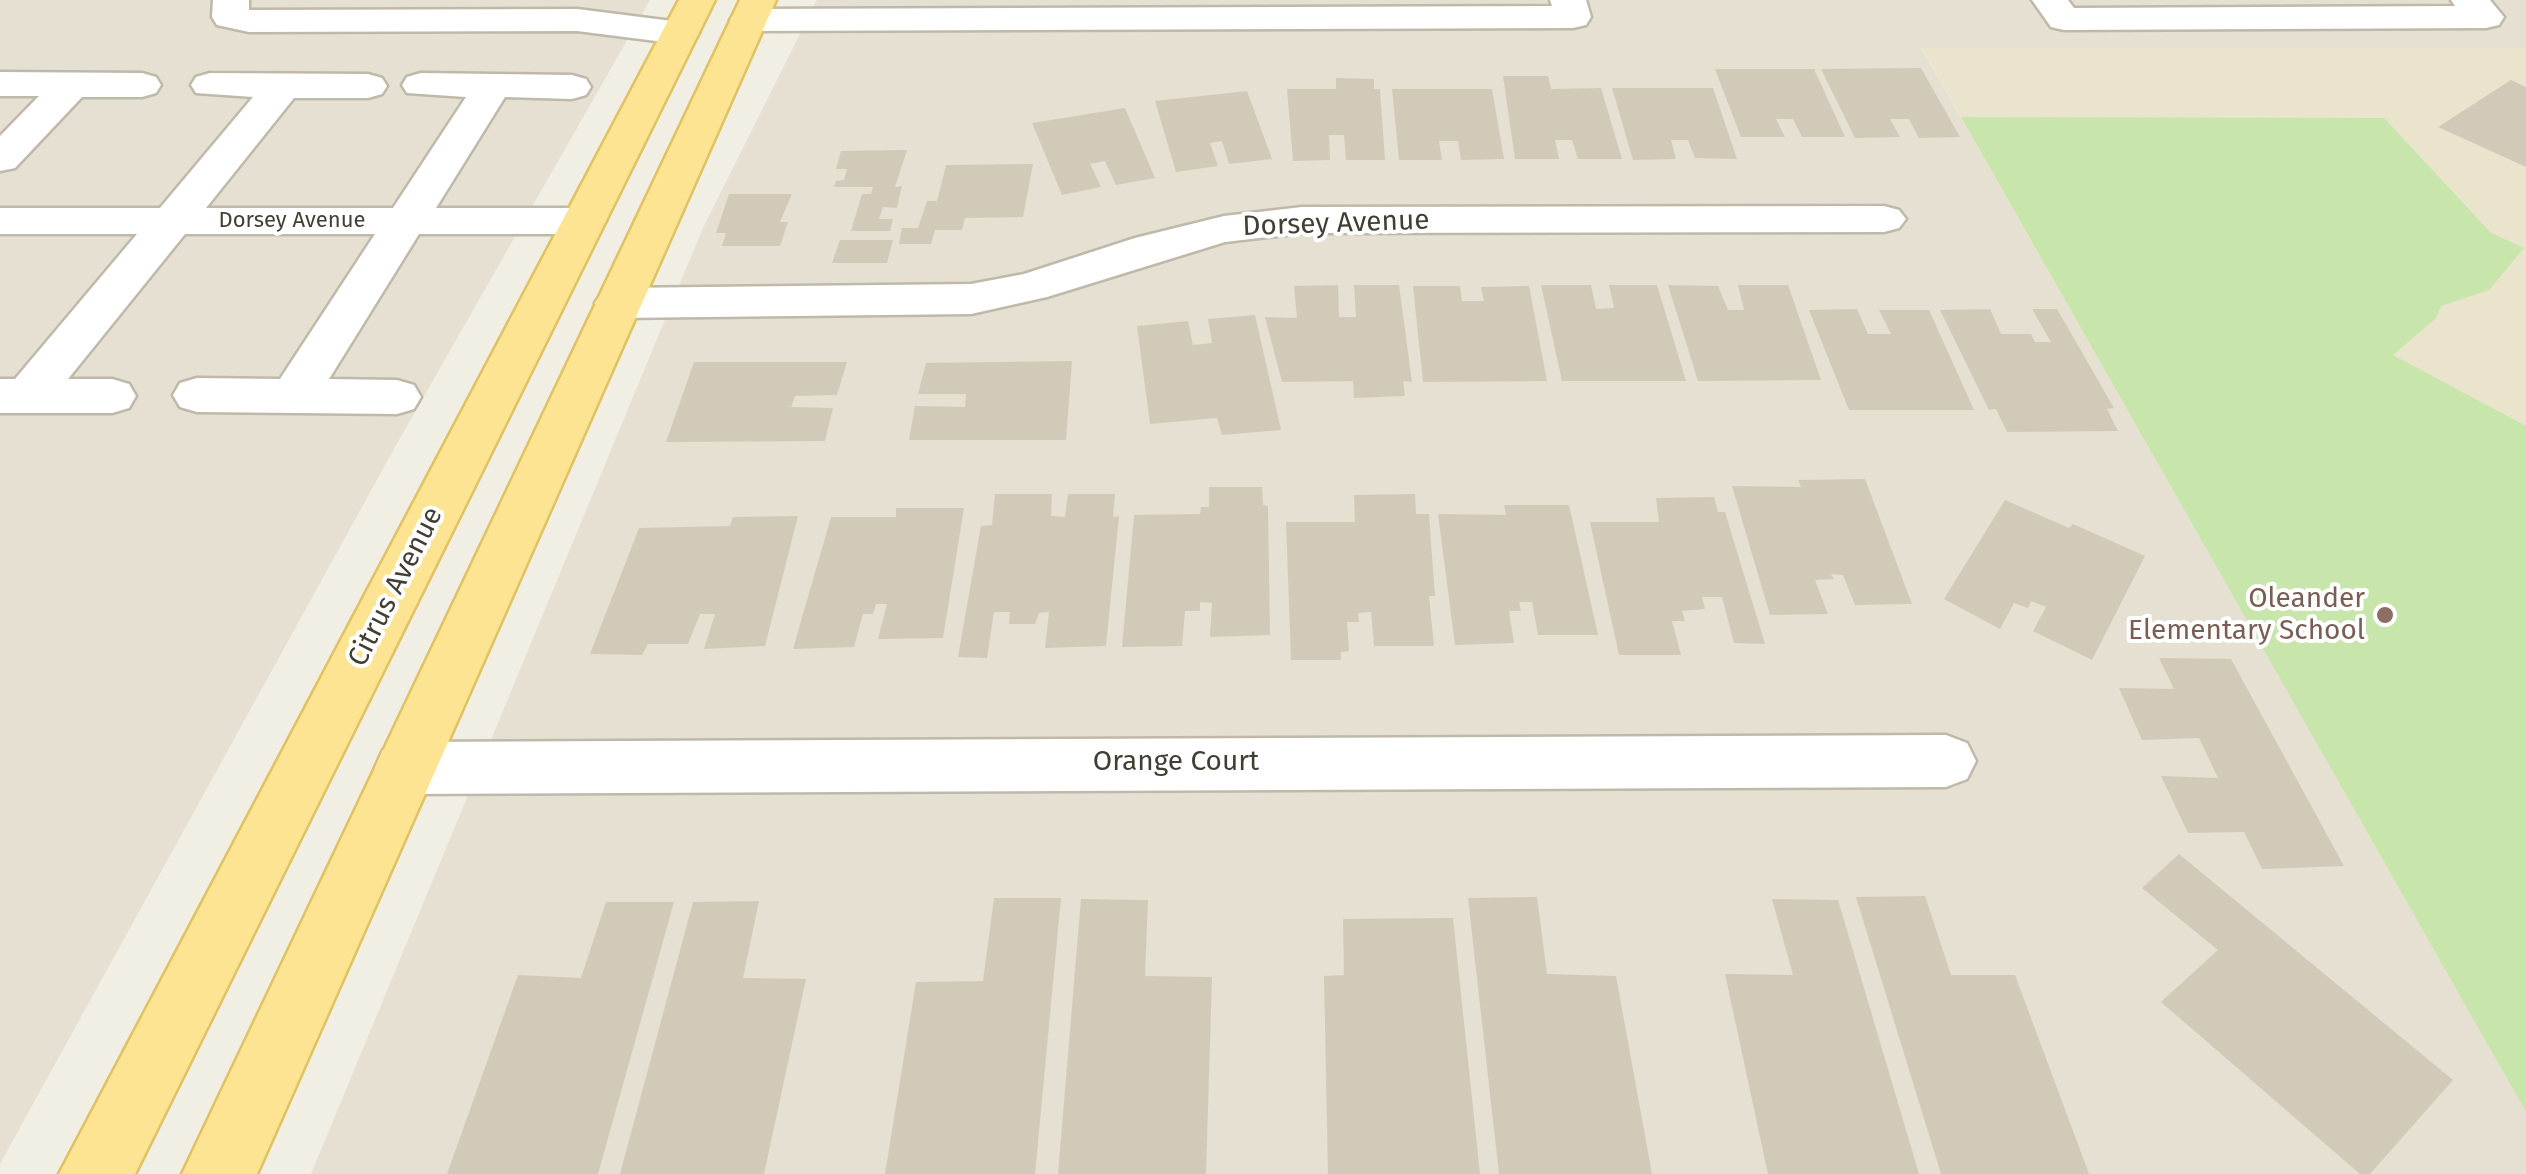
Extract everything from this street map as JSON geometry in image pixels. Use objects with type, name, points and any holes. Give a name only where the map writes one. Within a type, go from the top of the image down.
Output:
[{"type":"main road","points":[[218,1174],[753,10]]},
{"type":"main road","name":"Citrus Avenue","points":[[96,1174],[688,16]]},
{"type":"street","points":[[231,0],[227,12],[230,17],[249,21],[688,16]]},
{"type":"street","points":[[753,10],[1573,16],[1568,0]]},
{"type":"street","points":[[2050,0],[2064,19],[2486,16],[2469,0]]},
{"type":"street","points":[[0,84],[142,85]]},
{"type":"street","points":[[0,159],[72,84]]},
{"type":"street","points":[[421,84],[572,87]]},
{"type":"street","points":[[210,85],[368,86]]},
{"type":"street","points":[[294,396],[494,85]]},
{"type":"street","points":[[14,396],[172,221],[283,86]]},
{"type":"street","name":"Dorsey Avenue","points":[[618,303],[971,299],[1031,287],[1224,229],[1302,220],[1884,218]]},
{"type":"street","name":"Dorsey Avenue","points":[[0,222],[584,221]]},
{"type":"street","points":[[197,395],[396,397]]},
{"type":"street","points":[[14,396],[112,396]]},
{"type":"street","name":"Orange Court","points":[[405,768],[1946,761]]},
{"type":"shaded area","points":[[0,0],[650,0],[395,447],[0,1164]]},
{"type":"shaded area","points":[[817,0],[2526,0],[2526,48],[1922,49],[2526,1112],[2526,1174],[311,1174],[703,228]]},
{"type":"shaded area","name":"Oleander Elementary School","points":[[1922,48],[2526,48],[2526,1112],[1961,117]]},
{"type":"green space","name":"Oleander Elementary School","points":[[1961,117],[2384,118],[2491,233],[2524,248],[2489,290],[2441,306],[2436,318],[2393,355],[2526,426],[2526,1112]]},
{"type":"building","points":[[1921,68],[1960,137],[1919,138],[1909,119],[1890,119],[1900,137],[1855,138],[1821,69]]},
{"type":"building","points":[[1715,69],[1814,69],[1845,137],[1802,137],[1793,119],[1776,119],[1785,137],[1741,137]]},
{"type":"building","points":[[1503,76],[1548,76],[1551,89],[1601,88],[1622,159],[1578,159],[1572,140],[1555,140],[1559,159],[1515,159]]},
{"type":"building","points":[[1336,78],[1374,79],[1374,89],[1380,89],[1385,160],[1346,160],[1344,135],[1329,135],[1330,160],[1293,161],[1287,89],[1336,89]]},
{"type":"building","points":[[2511,80],[2526,87],[2526,167],[2438,127]]},
{"type":"building","points":[[1612,88],[1713,88],[1737,159],[1695,158],[1688,140],[1671,140],[1676,159],[1633,160]]},
{"type":"building","points":[[1392,89],[1492,89],[1504,159],[1461,160],[1458,141],[1439,141],[1442,160],[1399,160]]},
{"type":"building","points":[[1247,91],[1272,159],[1229,164],[1222,141],[1210,143],[1218,166],[1176,172],[1155,101]]},
{"type":"building","points":[[1125,108],[1155,178],[1116,185],[1105,161],[1090,164],[1101,187],[1062,195],[1032,123]]},
{"type":"building","points":[[907,150],[895,187],[902,186],[897,208],[883,207],[879,219],[893,219],[890,231],[851,231],[862,194],[871,194],[873,187],[834,187],[836,181],[844,180],[847,169],[836,169],[841,151]]},
{"type":"building","points":[[1033,164],[1023,217],[965,218],[962,230],[935,230],[931,244],[899,244],[902,228],[918,228],[927,201],[937,201],[946,165]]},
{"type":"building","points":[[729,194],[792,194],[780,222],[788,222],[780,246],[722,246],[726,233],[716,233]]},
{"type":"building","points":[[840,240],[893,240],[887,263],[832,263]]},
{"type":"building","points":[[1338,285],[1339,317],[1356,317],[1354,285],[1399,285],[1412,382],[1403,381],[1405,396],[1354,398],[1353,381],[1282,382],[1265,317],[1297,318],[1294,286]]},
{"type":"building","points":[[1541,285],[1591,285],[1596,309],[1614,308],[1609,285],[1657,285],[1686,381],[1562,381]]},
{"type":"building","points":[[1668,285],[1718,286],[1728,310],[1744,310],[1738,285],[1788,285],[1821,380],[1698,381]]},
{"type":"building","points":[[1413,286],[1460,286],[1462,301],[1484,301],[1481,287],[1529,286],[1547,381],[1423,382]]},
{"type":"building","points":[[1857,309],[1868,334],[1891,334],[1879,310],[1929,310],[1974,410],[1849,410],[1809,310]]},
{"type":"building","points":[[1990,309],[2001,334],[2031,334],[2035,342],[2051,342],[2032,309],[2057,309],[2114,408],[2107,409],[2118,431],[2007,432],[1996,409],[1989,410],[1940,310]]},
{"type":"building","points":[[1255,315],[1281,430],[1222,435],[1217,418],[1150,424],[1137,326],[1188,321],[1193,345],[1212,343],[1208,319]]},
{"type":"building","points":[[1072,361],[1066,440],[909,440],[915,406],[965,407],[966,394],[918,394],[926,363]]},
{"type":"building","points":[[694,362],[847,362],[837,395],[795,396],[791,407],[833,408],[825,441],[666,442]]},
{"type":"building","points":[[1865,479],[1912,604],[1855,605],[1843,575],[1831,574],[1834,579],[1815,580],[1828,614],[1770,615],[1732,486],[1801,487],[1798,480]]},
{"type":"building","points":[[1209,487],[1262,487],[1263,505],[1268,506],[1270,635],[1210,637],[1212,603],[1200,602],[1200,611],[1185,611],[1182,646],[1122,647],[1134,515],[1200,514],[1201,507],[1209,507]]},
{"type":"building","points":[[995,494],[1052,494],[1051,516],[1065,517],[1068,494],[1115,494],[1113,517],[1119,516],[1106,646],[1045,648],[1049,612],[1039,613],[1035,624],[1009,624],[1010,612],[994,612],[987,658],[958,657],[981,526],[992,525]]},
{"type":"building","points":[[1415,494],[1416,514],[1429,514],[1435,596],[1429,596],[1434,646],[1374,646],[1371,612],[1358,613],[1359,622],[1347,622],[1349,651],[1341,652],[1341,660],[1291,660],[1286,522],[1355,522],[1354,495]]},
{"type":"building","points":[[1714,497],[1718,512],[1725,512],[1765,644],[1734,643],[1722,597],[1702,597],[1705,609],[1682,611],[1685,621],[1672,621],[1681,655],[1619,655],[1590,522],[1659,522],[1656,498]]},
{"type":"building","points":[[2005,500],[2145,556],[2092,660],[2033,631],[2046,607],[2031,601],[2028,608],[2014,603],[2000,629],[1944,599]]},
{"type":"building","points":[[1504,505],[1569,505],[1598,635],[1538,635],[1532,602],[1519,602],[1521,611],[1509,611],[1514,643],[1455,645],[1438,514],[1506,515]]},
{"type":"building","points":[[896,508],[964,508],[943,638],[878,639],[887,604],[876,604],[873,614],[863,614],[854,647],[793,649],[831,517],[896,517]]},
{"type":"building","points":[[798,516],[765,646],[704,649],[715,614],[700,614],[688,644],[648,644],[642,655],[590,654],[639,528],[730,526],[733,517]]},
{"type":"building","points":[[2159,658],[2231,659],[2344,866],[2262,869],[2244,832],[2188,833],[2161,776],[2218,778],[2199,738],[2142,740],[2119,688],[2174,689]]},
{"type":"building","points":[[2179,854],[2453,1080],[2370,1174],[2360,1174],[2161,1002],[2218,950],[2142,888]]},
{"type":"building","points":[[1925,896],[1951,975],[2015,975],[2089,1174],[1941,1174],[1856,897]]},
{"type":"building","points":[[1537,897],[1547,974],[1616,976],[1652,1174],[1499,1174],[1468,898]]},
{"type":"building","points":[[994,898],[1061,898],[1035,1174],[885,1174],[916,982],[983,981]]},
{"type":"building","points":[[1081,899],[1148,900],[1145,976],[1212,977],[1206,1174],[1058,1174]]},
{"type":"building","points":[[1772,899],[1838,900],[1919,1174],[1768,1174],[1725,974],[1793,975]]},
{"type":"building","points":[[759,901],[743,978],[806,979],[764,1174],[620,1174],[693,902]]},
{"type":"building","points":[[606,902],[674,902],[598,1174],[447,1174],[518,975],[581,978]]},
{"type":"building","points":[[1453,918],[1480,1174],[1328,1174],[1324,976],[1344,975],[1343,919]]},
{"type":"place","name":"Oleander Elementary School","points":[[2385,615]]}]
